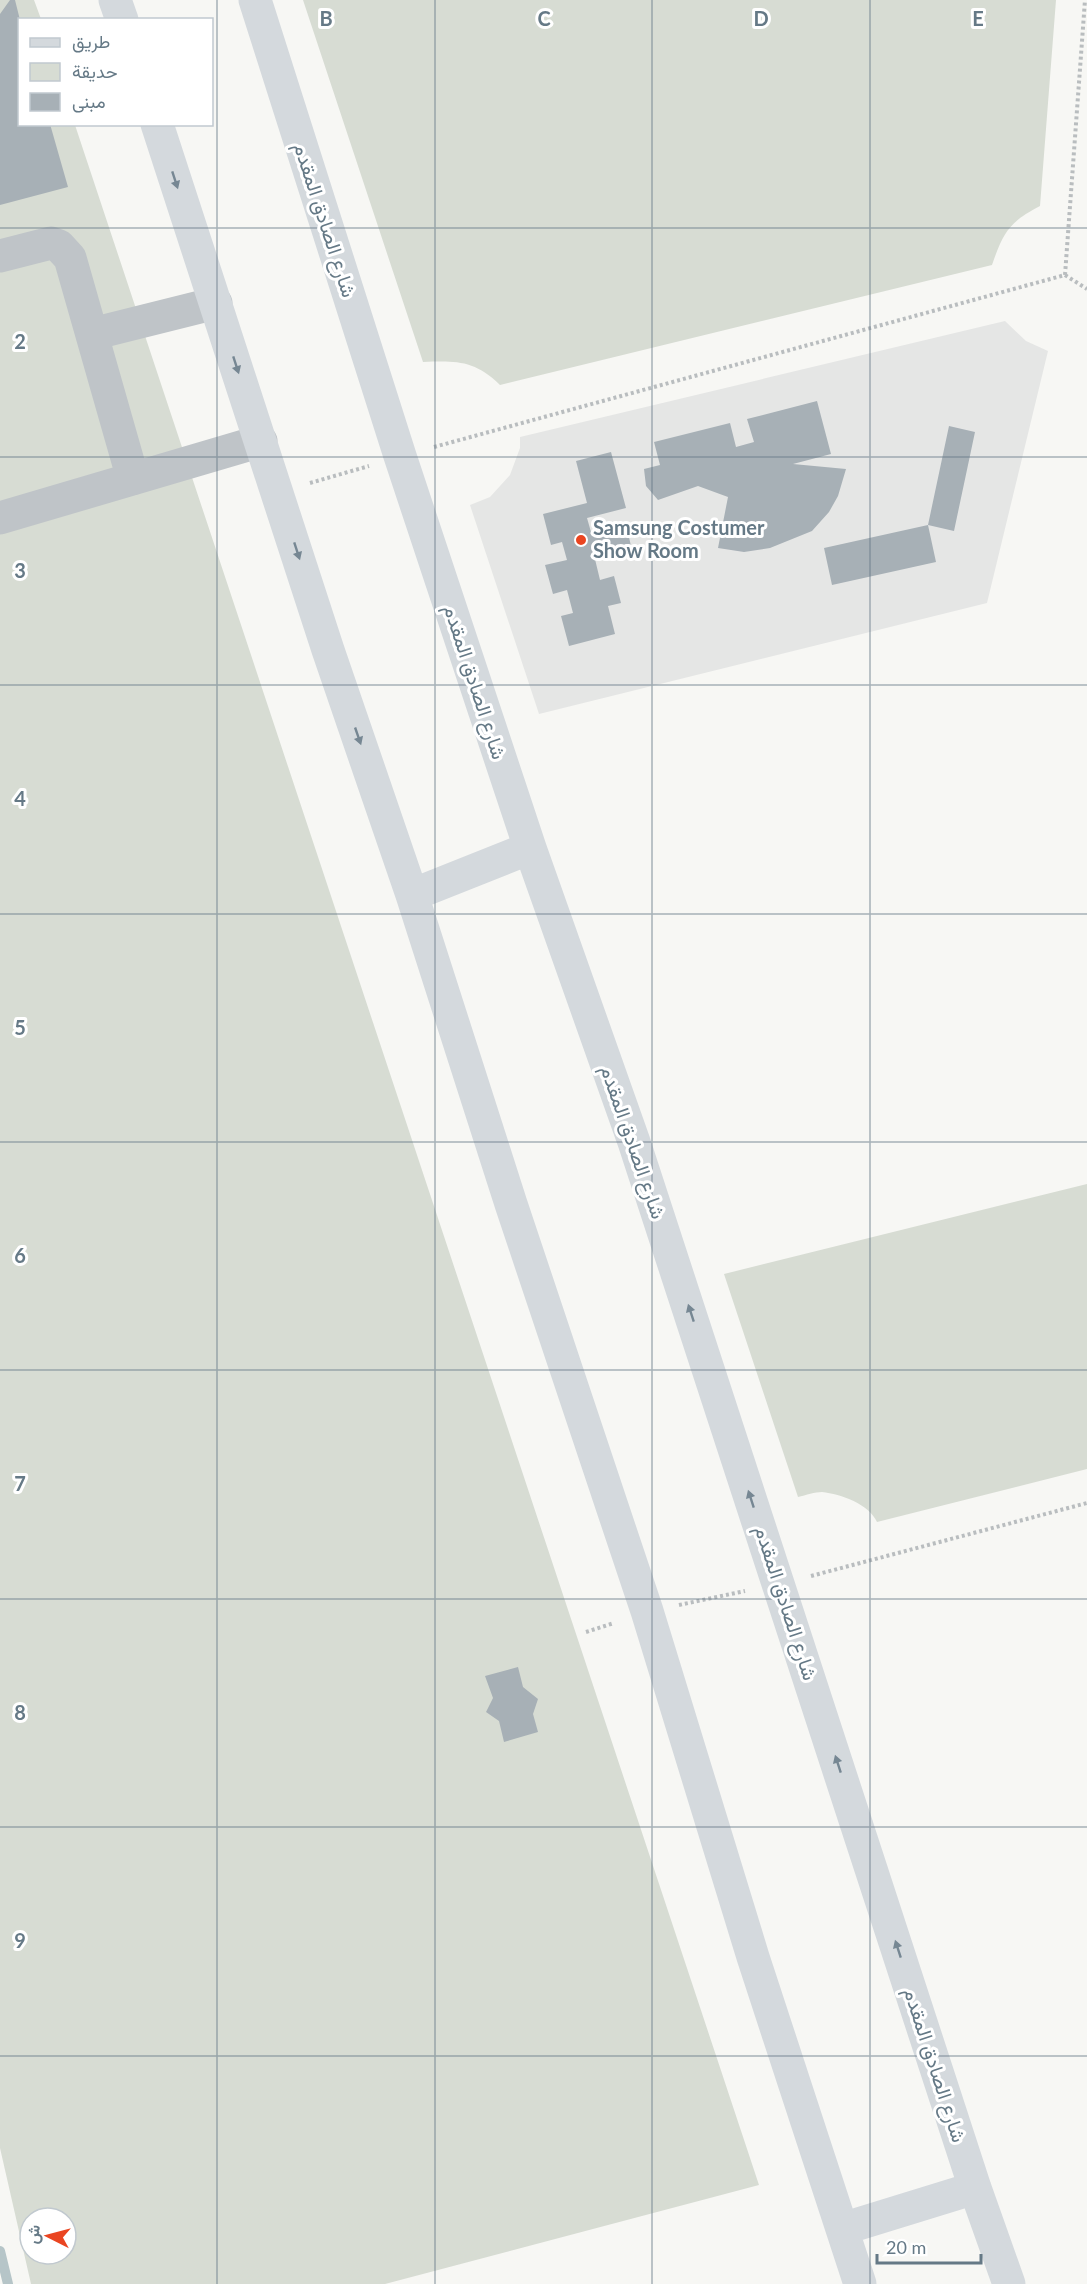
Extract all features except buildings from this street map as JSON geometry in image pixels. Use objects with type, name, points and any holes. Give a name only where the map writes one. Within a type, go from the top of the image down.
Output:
[{"type":"main road","points":[[116,0],[121,18]]},
{"type":"main road","name":"شارع الصادق المقدم","points":[[255,0],[400,456],[530,848],[634,1142],[975,2188],[1009,2284]]},
{"type":"main road","points":[[158,126],[328,650],[412,895],[511,1204],[647,1611],[753,1957],[860,2284]]},
{"type":"main road","points":[[412,895],[530,848]]},
{"type":"main road","points":[[842,2229],[975,2188]]},
{"type":"lane","points":[[0,256],[51,243],[59,246],[70,258],[133,479]]},
{"type":"lane","points":[[92,334],[216,303]]},
{"type":"lane","points":[[0,518],[261,441]]},
{"type":"path","points":[[1065,275],[1085,0]]},
{"type":"path","points":[[278,493],[400,456],[1065,275],[1087,289]]},
{"type":"path","points":[[586,1632],[647,1611],[779,1584],[1087,1503]]},
{"type":"shaded area","points":[[1005,321],[1026,341],[1048,351],[987,603],[539,714],[470,505],[490,497],[510,475],[520,448],[520,437]]},
{"type":"green space","points":[[0,0],[34,0],[41,18],[18,18],[18,126],[75,126],[759,2185],[385,2284],[31,2284],[27,2266],[78,2266],[78,2206],[18,2206],[18,2227],[0,2148]]},
{"type":"green space","points":[[303,0],[1056,0],[1040,206],[1021,217],[1008,230],[992,265],[500,385],[473,366],[455,362],[423,362]]},
{"type":"green space","points":[[1087,1184],[1087,1469],[877,1522],[861,1505],[837,1495],[819,1492],[798,1497],[724,1274]]},
{"type":"waterway","points":[[0,2251],[8,2284]]},
{"type":"place","name":"Samsung Costumer Show Room","points":[[581,540]]}]
